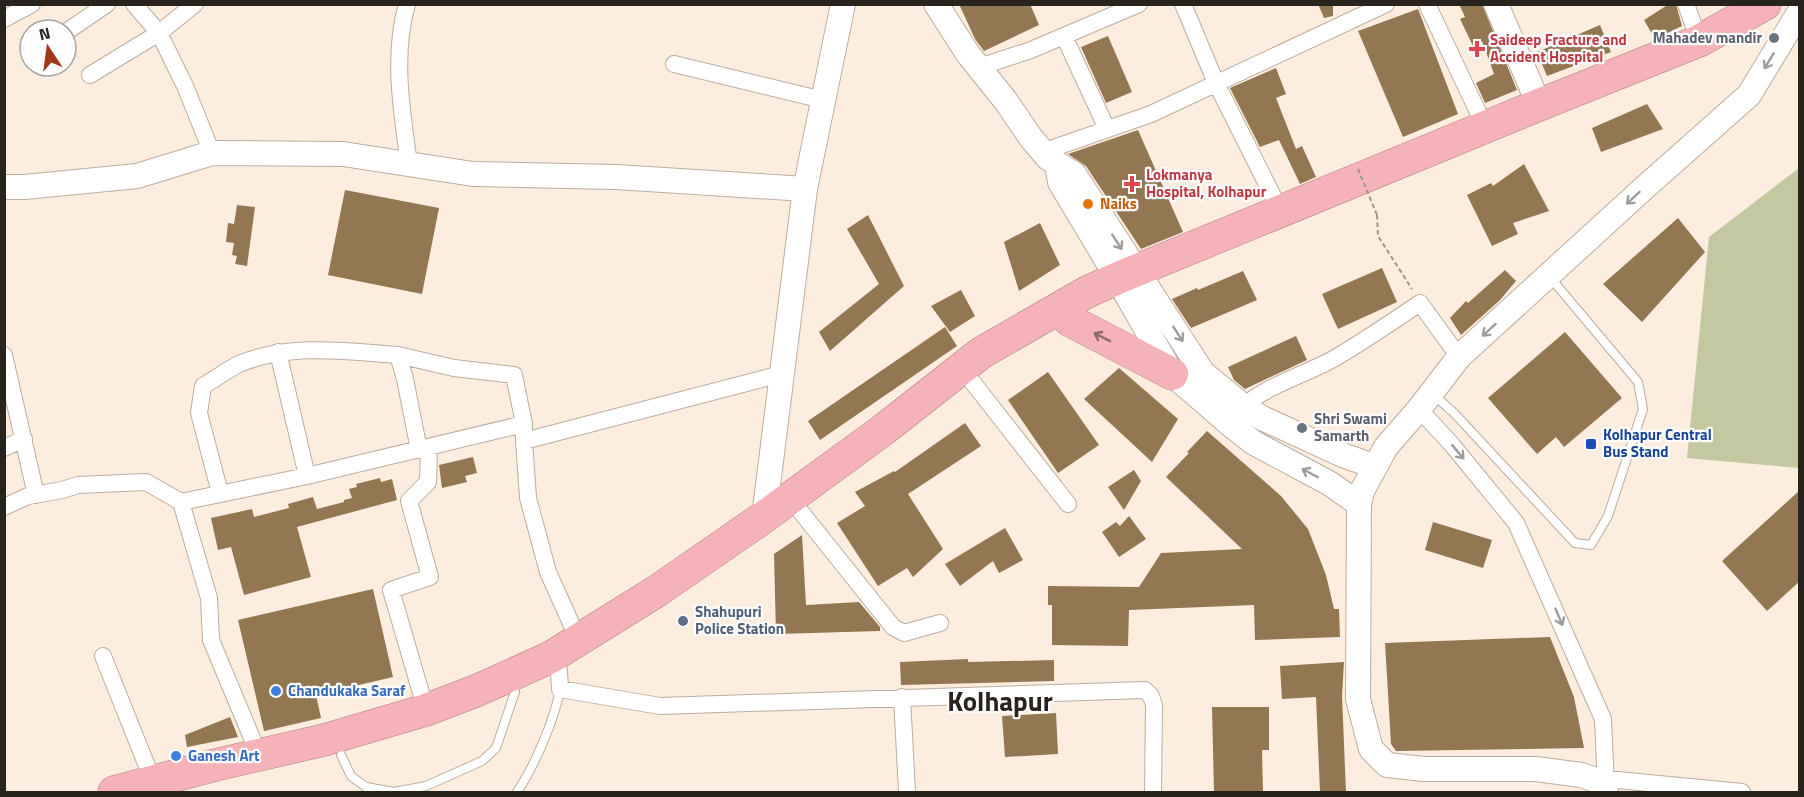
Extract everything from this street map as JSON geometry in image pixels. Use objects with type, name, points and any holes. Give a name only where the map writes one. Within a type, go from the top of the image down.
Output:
[{"type":"highway","points":[[114,792],[155,787],[259,755],[324,740],[426,710],[478,690],[556,672],[796,507],[989,363],[1069,321],[1131,281],[1281,212],[1700,41],[1765,4]]},
{"type":"highway","points":[[556,672],[579,641],[657,591],[764,517],[883,430],[981,354],[1087,292],[1131,281],[1239,242],[1518,129],[1709,57],[1789,4]]},
{"type":"highway","points":[[1069,321],[1172,374]]},
{"type":"highway","points":[[197,792],[341,755],[427,726],[514,683]]},
{"type":"street","points":[[4,19],[32,4]]},
{"type":"street","points":[[134,4],[159,33],[185,86],[212,153]]},
{"type":"street","points":[[90,75],[159,33],[195,4]]},
{"type":"street","points":[[407,4],[403,20],[399,92],[409,164]]},
{"type":"street","points":[[764,517],[805,189],[843,4]]},
{"type":"street","points":[[936,4],[968,54],[1050,158],[1074,174],[1131,281],[1172,374],[1237,416],[1262,418],[1345,456],[1374,466]]},
{"type":"street","points":[[979,67],[1031,50],[1139,4]]},
{"type":"street","points":[[1183,4],[1216,83],[1281,212]]},
{"type":"street","points":[[1050,158],[1107,129],[1151,114],[1386,4]]},
{"type":"street","points":[[1427,4],[1485,127]]},
{"type":"street","points":[[1496,4],[1539,105]]},
{"type":"street","points":[[1686,4],[1700,41]]},
{"type":"street","points":[[78,24],[105,5]]},
{"type":"street","points":[[1742,792],[1606,783],[1581,775],[1536,769],[1424,769],[1387,765],[1371,749],[1358,699],[1359,504],[1362,491],[1386,447],[1459,357],[1749,95],[1800,11]]},
{"type":"street","points":[[1064,36],[1107,129]]},
{"type":"street","points":[[674,64],[823,100]]},
{"type":"street","points":[[4,187],[137,176],[212,153],[343,154],[473,174],[616,177],[805,189]]},
{"type":"street","points":[[1131,281],[1237,416],[1254,442],[1329,483],[1359,504]]},
{"type":"street","points":[[1237,416],[1270,389],[1333,359],[1420,303],[1459,357]]},
{"type":"street","points":[[220,494],[199,413],[203,386],[238,364],[284,351],[329,350],[398,355],[454,368],[514,375],[524,424],[528,498],[548,572],[579,641]]},
{"type":"street","points":[[278,352],[307,476]]},
{"type":"street","points":[[4,355],[8,384],[24,439],[36,495]]},
{"type":"street","points":[[398,355],[424,449],[428,482],[409,501],[430,577],[391,590],[426,710]]},
{"type":"street","points":[[524,441],[781,374]]},
{"type":"street","points":[[970,379],[1068,504]]},
{"type":"street","points":[[1425,401],[1453,446],[1516,523],[1603,720],[1606,783]]},
{"type":"street","points":[[4,507],[28,496],[78,485],[146,482],[182,501],[307,476],[524,424]]},
{"type":"street","points":[[4,448],[24,439]]},
{"type":"street","points":[[182,501],[209,598],[211,640],[259,755]]},
{"type":"street","points":[[796,507],[893,627],[904,633],[940,623]]},
{"type":"street","points":[[103,656],[155,787]]},
{"type":"street","points":[[556,672],[660,706],[1145,690],[1151,696],[1154,705],[1153,792]]},
{"type":"street","points":[[902,697],[907,792]]},
{"type":"lane","points":[[1425,401],[1455,414],[1575,543],[1591,545],[1608,516],[1643,409],[1638,382],[1549,276]]},
{"type":"lane","points":[[517,792],[553,715],[556,672]]},
{"type":"lane","points":[[341,755],[351,776],[366,787],[394,792],[426,789],[482,761],[496,748],[514,683]]},
{"type":"path","points":[[1358,169],[1377,215],[1378,236],[1420,303]]},
{"type":"green space","points":[[1799,168],[1799,468],[1687,458],[1709,237]]},
{"type":"building","points":[[959,4],[1030,4],[1039,25],[984,51],[975,39]]},
{"type":"building","points":[[1318,4],[1333,4],[1333,16],[1324,18]]},
{"type":"building","points":[[1459,4],[1482,4],[1517,90],[1485,103],[1476,83],[1494,74],[1482,41],[1473,46],[1460,19],[1465,17]]},
{"type":"building","points":[[1669,4],[1676,4],[1682,26],[1655,39],[1644,20]]},
{"type":"building","points":[[1418,9],[1458,114],[1403,137],[1358,31]]},
{"type":"building","points":[[1600,25],[1611,52],[1547,76],[1537,52]]},
{"type":"building","points":[[1108,36],[1132,92],[1106,103],[1081,47]]},
{"type":"building","points":[[1276,68],[1286,94],[1276,98],[1296,149],[1302,146],[1316,177],[1300,184],[1279,140],[1260,147],[1230,88]]},
{"type":"building","points":[[1647,104],[1663,129],[1601,152],[1592,128]]},
{"type":"building","points":[[1138,130],[1183,232],[1141,249],[1086,166],[1068,154]]},
{"type":"building","points":[[1524,164],[1549,211],[1513,223],[1518,234],[1492,246],[1467,195],[1491,183],[1493,186]]},
{"type":"building","points":[[345,190],[439,208],[422,294],[328,275]]},
{"type":"building","points":[[237,205],[255,207],[247,266],[235,264],[237,256],[232,255],[234,243],[226,242],[228,223],[234,224]]},
{"type":"building","points":[[868,215],[904,286],[830,351],[819,332],[879,284],[847,229]]},
{"type":"building","points":[[1678,218],[1705,252],[1642,322],[1603,284]]},
{"type":"building","points":[[1040,223],[1060,265],[1019,291],[1004,242]]},
{"type":"building","points":[[1382,268],[1397,302],[1338,329],[1322,294]]},
{"type":"building","points":[[1505,270],[1516,281],[1500,300],[1461,335],[1450,318],[1466,301],[1468,303]]},
{"type":"building","points":[[1243,271],[1257,300],[1191,328],[1172,299]]},
{"type":"building","points":[[961,290],[975,316],[950,332],[931,306]]},
{"type":"building","points":[[945,327],[957,346],[820,440],[808,421]]},
{"type":"building","points":[[1565,332],[1622,398],[1564,447],[1556,437],[1537,454],[1488,398]]},
{"type":"building","points":[[1296,336],[1307,360],[1245,389],[1234,380],[1228,367]]},
{"type":"building","points":[[1119,368],[1178,419],[1152,462],[1084,399]]},
{"type":"building","points":[[1048,372],[1099,445],[1058,473],[1008,400]]},
{"type":"building","points":[[965,423],[981,446],[908,494],[943,549],[913,577],[907,568],[878,586],[837,523],[865,506],[855,492],[895,472]]},
{"type":"building","points":[[1207,431],[1281,496],[1308,529],[1326,575],[1334,609],[1339,609],[1340,637],[1255,640],[1254,605],[1129,610],[1128,646],[1052,645],[1052,605],[1048,605],[1048,586],[1139,587],[1161,553],[1242,549],[1166,477]]},
{"type":"building","points":[[473,457],[477,473],[465,476],[467,482],[442,488],[439,465]]},
{"type":"building","points":[[1134,470],[1141,481],[1124,510],[1108,487]]},
{"type":"building","points":[[380,478],[381,482],[392,479],[397,500],[297,527],[311,577],[244,595],[231,547],[218,550],[211,518],[252,509],[254,517],[289,508],[288,504],[313,497],[317,509],[344,502],[352,498],[349,489],[357,487],[356,484]]},
{"type":"building","points":[[1800,490],[1800,581],[1767,611],[1722,561]]},
{"type":"building","points":[[1129,516],[1146,539],[1119,557],[1102,532],[1116,522],[1120,526]]},
{"type":"building","points":[[1433,522],[1492,540],[1483,568],[1425,550]]},
{"type":"building","points":[[1005,528],[1023,560],[999,573],[993,561],[960,586],[945,564]]},
{"type":"building","points":[[802,535],[806,605],[859,602],[880,627],[880,631],[776,634],[774,554]]},
{"type":"building","points":[[373,589],[393,677],[316,695],[321,718],[264,731],[238,620]]},
{"type":"building","points":[[1550,637],[1574,697],[1584,748],[1396,751],[1391,744],[1385,643]]},
{"type":"building","points":[[968,659],[968,662],[1054,660],[1054,681],[901,685],[900,662]]},
{"type":"building","points":[[1344,662],[1342,696],[1346,792],[1320,792],[1316,697],[1282,699],[1280,666]]},
{"type":"building","points":[[1212,707],[1269,707],[1269,750],[1262,750],[1263,792],[1214,792]]},
{"type":"building","points":[[1056,713],[1058,754],[1005,757],[1002,716]]},
{"type":"building","points":[[230,717],[238,737],[187,747],[185,735]]},
{"type":"place","name":"Mahadev mandir","points":[[1774,38]]},
{"type":"place","name":"Saideep Fracture and Accident Hospital","points":[[1477,49]]},
{"type":"place","name":"Lokmanya Hospital, Kolhapur","points":[[1132,184]]},
{"type":"place","name":"Naiks","points":[[1088,204]]},
{"type":"place","name":"Shri Swami Samarth","points":[[1302,428]]},
{"type":"place","name":"Kolhapur Central Bus Stand","points":[[1591,444]]},
{"type":"place","name":"Shahupuri Police Station","points":[[683,621]]},
{"type":"place","name":"Chandukaka Saraf","points":[[276,691]]},
{"type":"place","name":"Ganesh Art","points":[[176,756]]},
{"type":"district","name":"Kolhapur","points":[[1000,702]]}]
